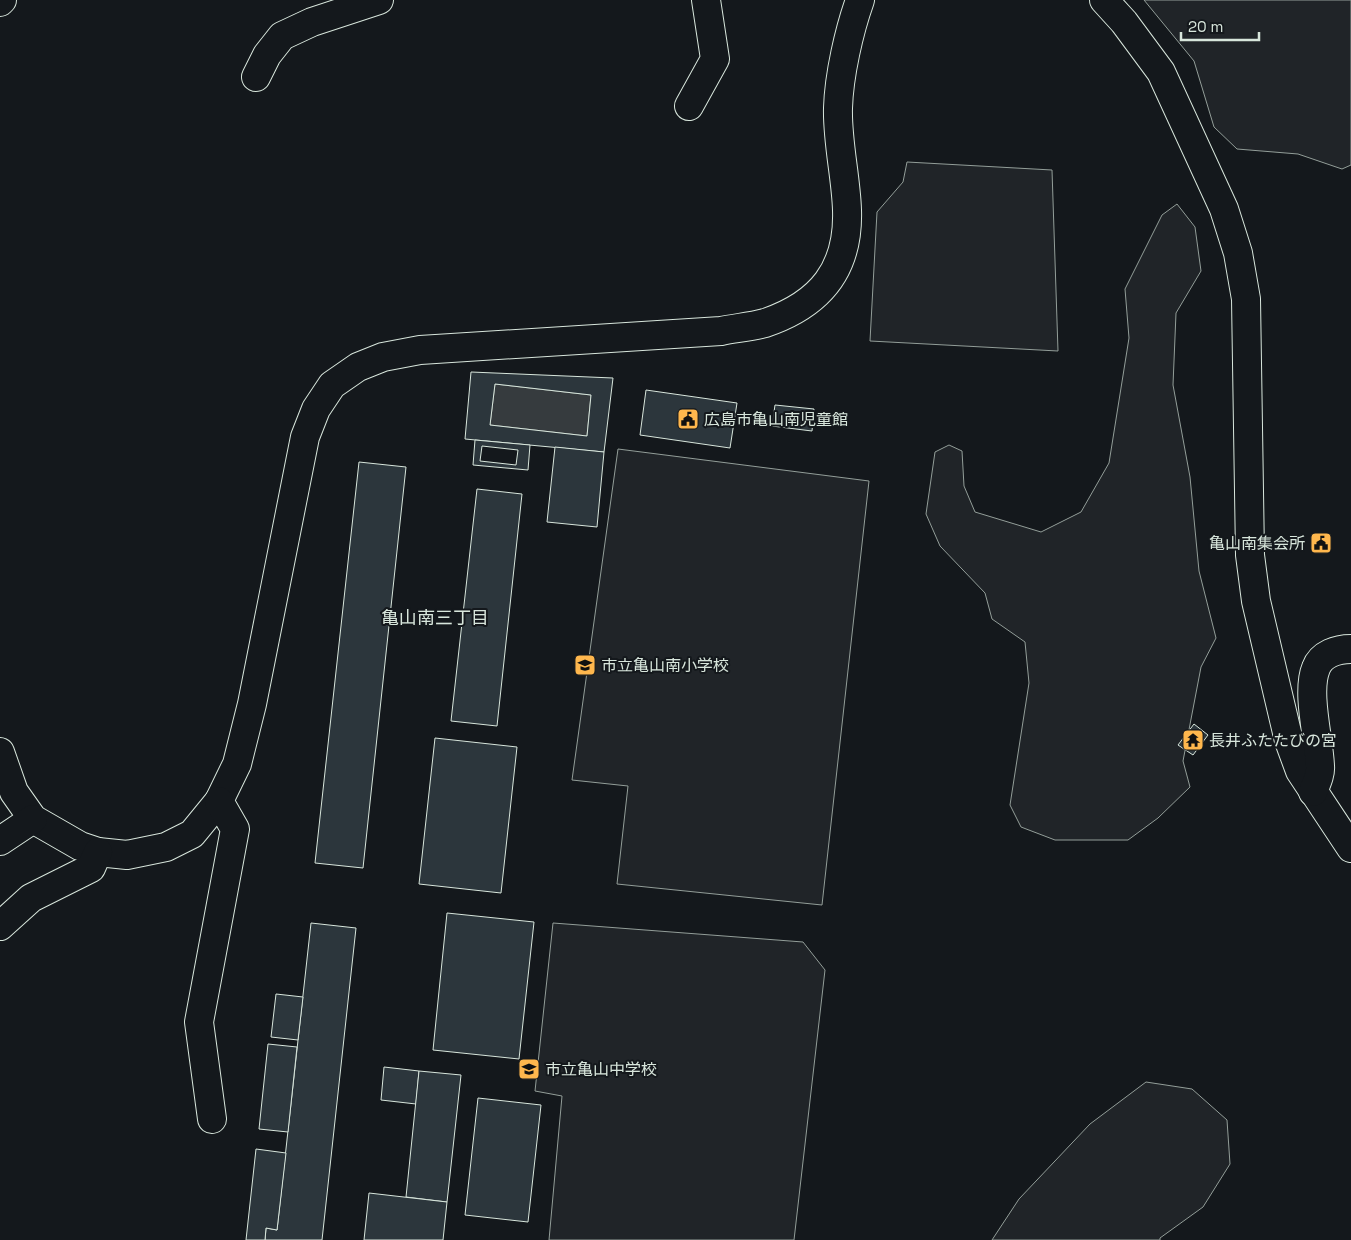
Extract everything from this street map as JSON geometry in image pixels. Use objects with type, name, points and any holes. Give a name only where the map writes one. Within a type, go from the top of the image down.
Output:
[{"type":"street","points":[[256,77],[267,55],[282,36],[312,22],[380,0]]},
{"type":"street","points":[[689,106],[716,59],[706,0]]},
{"type":"street","points":[[0,752],[14,792],[33,819],[80,846],[98,852],[127,855],[166,847],[192,834],[218,801],[237,764],[250,713],[305,437],[316,409],[332,385],[358,367],[384,357],[420,350],[720,331],[765,323],[796,309],[822,290],[838,268],[845,244],[847,211],[838,109],[842,73],[860,0]]},
{"type":"street","points":[[1104,0],[1124,22],[1161,72],[1224,209],[1238,253],[1246,299],[1250,555],[1256,602],[1289,741],[1300,771],[1351,848]]},
{"type":"street","points":[[1313,792],[1321,768],[1312,687],[1316,667],[1326,655],[1351,648]]},
{"type":"street","points":[[212,1119],[199,1022],[236,829],[218,801]]},
{"type":"street","points":[[0,841],[33,819]]},
{"type":"street","points":[[0,926],[31,898],[91,868],[98,852]]},
{"type":"shaded area","points":[[1144,0],[1351,0],[1351,165],[1342,169],[1298,154],[1237,149],[1214,127],[1194,61]]},
{"type":"shaded area","points":[[907,162],[1052,170],[1058,351],[870,341],[877,212],[903,182]]},
{"type":"shaded area","points":[[1177,204],[1195,227],[1201,271],[1176,313],[1173,385],[1190,477],[1199,571],[1216,638],[1201,667],[1183,761],[1190,787],[1158,818],[1128,840],[1055,840],[1021,827],[1010,805],[1029,683],[1025,642],[992,619],[985,593],[940,546],[926,514],[935,452],[949,445],[962,451],[964,486],[975,512],[1041,532],[1081,512],[1109,463],[1129,338],[1125,289],[1162,215]]},
{"type":"shaded area","points":[[495,384],[591,395],[587,436],[490,425]]},
{"type":"shaded area","points":[[618,449],[869,481],[822,905],[617,884],[628,786],[572,780]]},
{"type":"shaded area","points":[[553,923],[803,942],[825,970],[794,1240],[549,1240],[562,1096],[535,1091]]},
{"type":"shaded area","points":[[1146,1082],[1192,1089],[1227,1120],[1230,1164],[1203,1207],[1160,1238],[1160,1240],[992,1240],[1019,1199],[1090,1124]]},
{"type":"building","points":[[471,372],[613,378],[604,452],[465,439]],"holes":[[[495,384],[591,395],[587,436],[490,425]]]},
{"type":"building","name":"広島市亀山南児童館","points":[[646,390],[737,403],[730,448],[640,435]]},
{"type":"building","points":[[775,405],[814,409],[812,431],[772,426]]},
{"type":"building","points":[[475,440],[530,445],[528,470],[473,465]],"holes":[[[482,446],[518,450],[516,465],[480,461]]]},
{"type":"building","points":[[555,447],[604,452],[597,527],[547,522]]},
{"type":"building","points":[[359,462],[406,467],[363,868],[315,863]]},
{"type":"building","points":[[477,489],[522,494],[497,726],[451,721]]},
{"type":"building","name":"長井ふたたびの宮","points":[[1194,724],[1208,735],[1193,755],[1178,745]]},
{"type":"building","points":[[435,738],[517,747],[501,893],[419,884]]},
{"type":"building","points":[[447,913],[534,922],[519,1059],[433,1050]]},
{"type":"building","points":[[311,923],[356,928],[322,1240],[265,1240],[266,1228],[277,1230]]},
{"type":"building","points":[[276,994],[303,997],[298,1040],[271,1037]]},
{"type":"building","points":[[268,1044],[297,1047],[288,1132],[259,1129]]},
{"type":"building","points":[[384,1067],[419,1071],[416,1104],[381,1100]]},
{"type":"building","points":[[419,1071],[461,1075],[447,1202],[406,1197]]},
{"type":"building","points":[[478,1098],[541,1105],[528,1222],[465,1215]]},
{"type":"building","points":[[256,1149],[286,1153],[277,1230],[266,1228],[265,1240],[246,1240]]},
{"type":"building","points":[[369,1193],[447,1202],[443,1240],[364,1240]]},
{"type":"place","name":"広島市亀山南児童館","points":[[688,419]]},
{"type":"place","name":"亀山南集会所","points":[[1321,543]]},
{"type":"place","name":"市立亀山南小学校","points":[[585,665]]},
{"type":"place","name":"長井ふたたびの宮","points":[[1193,740]]},
{"type":"place","name":"市立亀山中学校","points":[[529,1069]]},
{"type":"district","name":"亀山南三丁目","points":[[435,617]]}]
